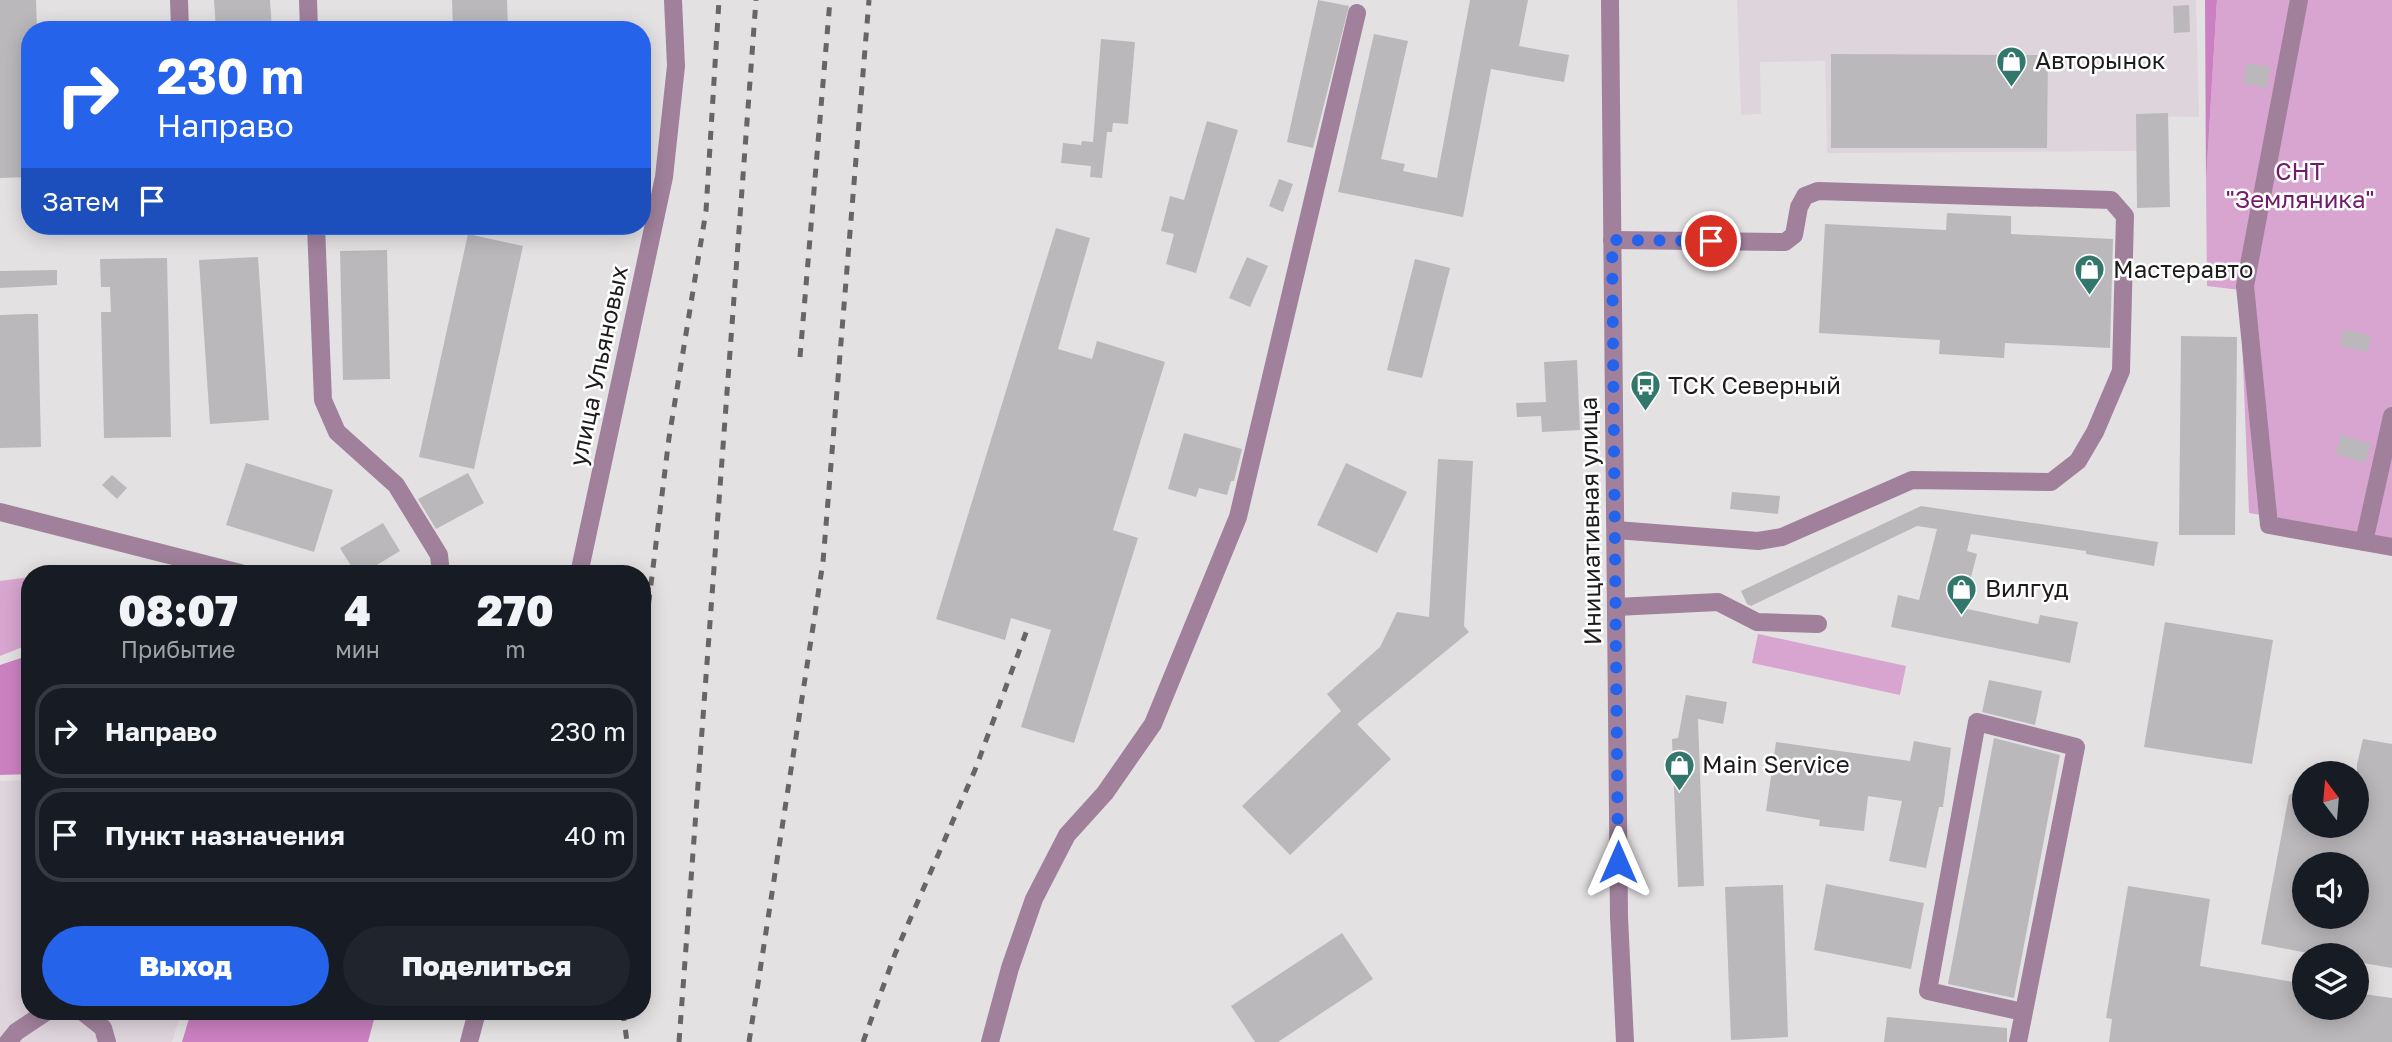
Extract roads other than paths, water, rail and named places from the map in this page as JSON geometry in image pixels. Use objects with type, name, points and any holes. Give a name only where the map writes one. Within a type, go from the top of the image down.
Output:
[{"type":"street","points":[[179,0],[180,21]]},
{"type":"street","points":[[308,0],[309,21]]},
{"type":"street","name":"улица Ульяновых","points":[[581,565],[664,177],[676,66],[673,0]]},
{"type":"street","name":"Инициативная улица","points":[[1610,0],[1619,918],[1625,1042]]},
{"type":"street","points":[[2299,0],[2245,286],[2269,526],[2392,547]]},
{"type":"street","points":[[990,1042],[1010,968],[1034,899],[1067,835],[1105,793],[1153,724],[1238,517],[1357,13]]},
{"type":"street","points":[[1612,240],[1785,242],[1794,235],[1799,207],[1805,196],[1818,191],[2111,200],[2125,216],[2121,371],[2095,432],[2078,461],[2051,482],[1912,480],[1782,537],[1758,541],[1616,530]]},
{"type":"street","points":[[316,235],[323,400],[337,432],[396,485],[439,555],[440,565]]},
{"type":"street","points":[[2364,542],[2392,416]]},
{"type":"street","points":[[0,512],[209,565]]},
{"type":"street","points":[[1616,607],[1718,602],[1757,622],[1818,624]]},
{"type":"street","points":[[2018,1042],[2076,747],[1977,722],[1928,991],[2023,1012]]},
{"type":"street","points":[[8,1042],[16,1032],[34,1020]]},
{"type":"street","points":[[93,1020],[103,1028],[107,1042]]},
{"type":"street","points":[[470,1042],[475,1020]]},
{"type":"railway","points":[[651,584],[669,438],[706,211],[719,0]]},
{"type":"railway","points":[[679,1042],[756,0]]},
{"type":"railway","points":[[800,357],[830,0]]},
{"type":"railway","points":[[749,1042],[823,562],[869,0]]},
{"type":"railway","points":[[863,1042],[895,954],[975,770],[1027,630]]},
{"type":"railway","points":[[624,1020],[627,1042]]},
{"type":"place","name":"Авторынок","points":[[2012,88]]},
{"type":"place","name":"Мастеравто","points":[[2090,297]]},
{"type":"place","name":"ТСК Северный","points":[[1645,413]]},
{"type":"place","name":"Вилгуд","points":[[1962,616]]},
{"type":"place","name":"Main Service","points":[[1679,792]]},
{"type":"park label","name":"СНТ \"Земляника\"","points":[[2300,186]]}]
